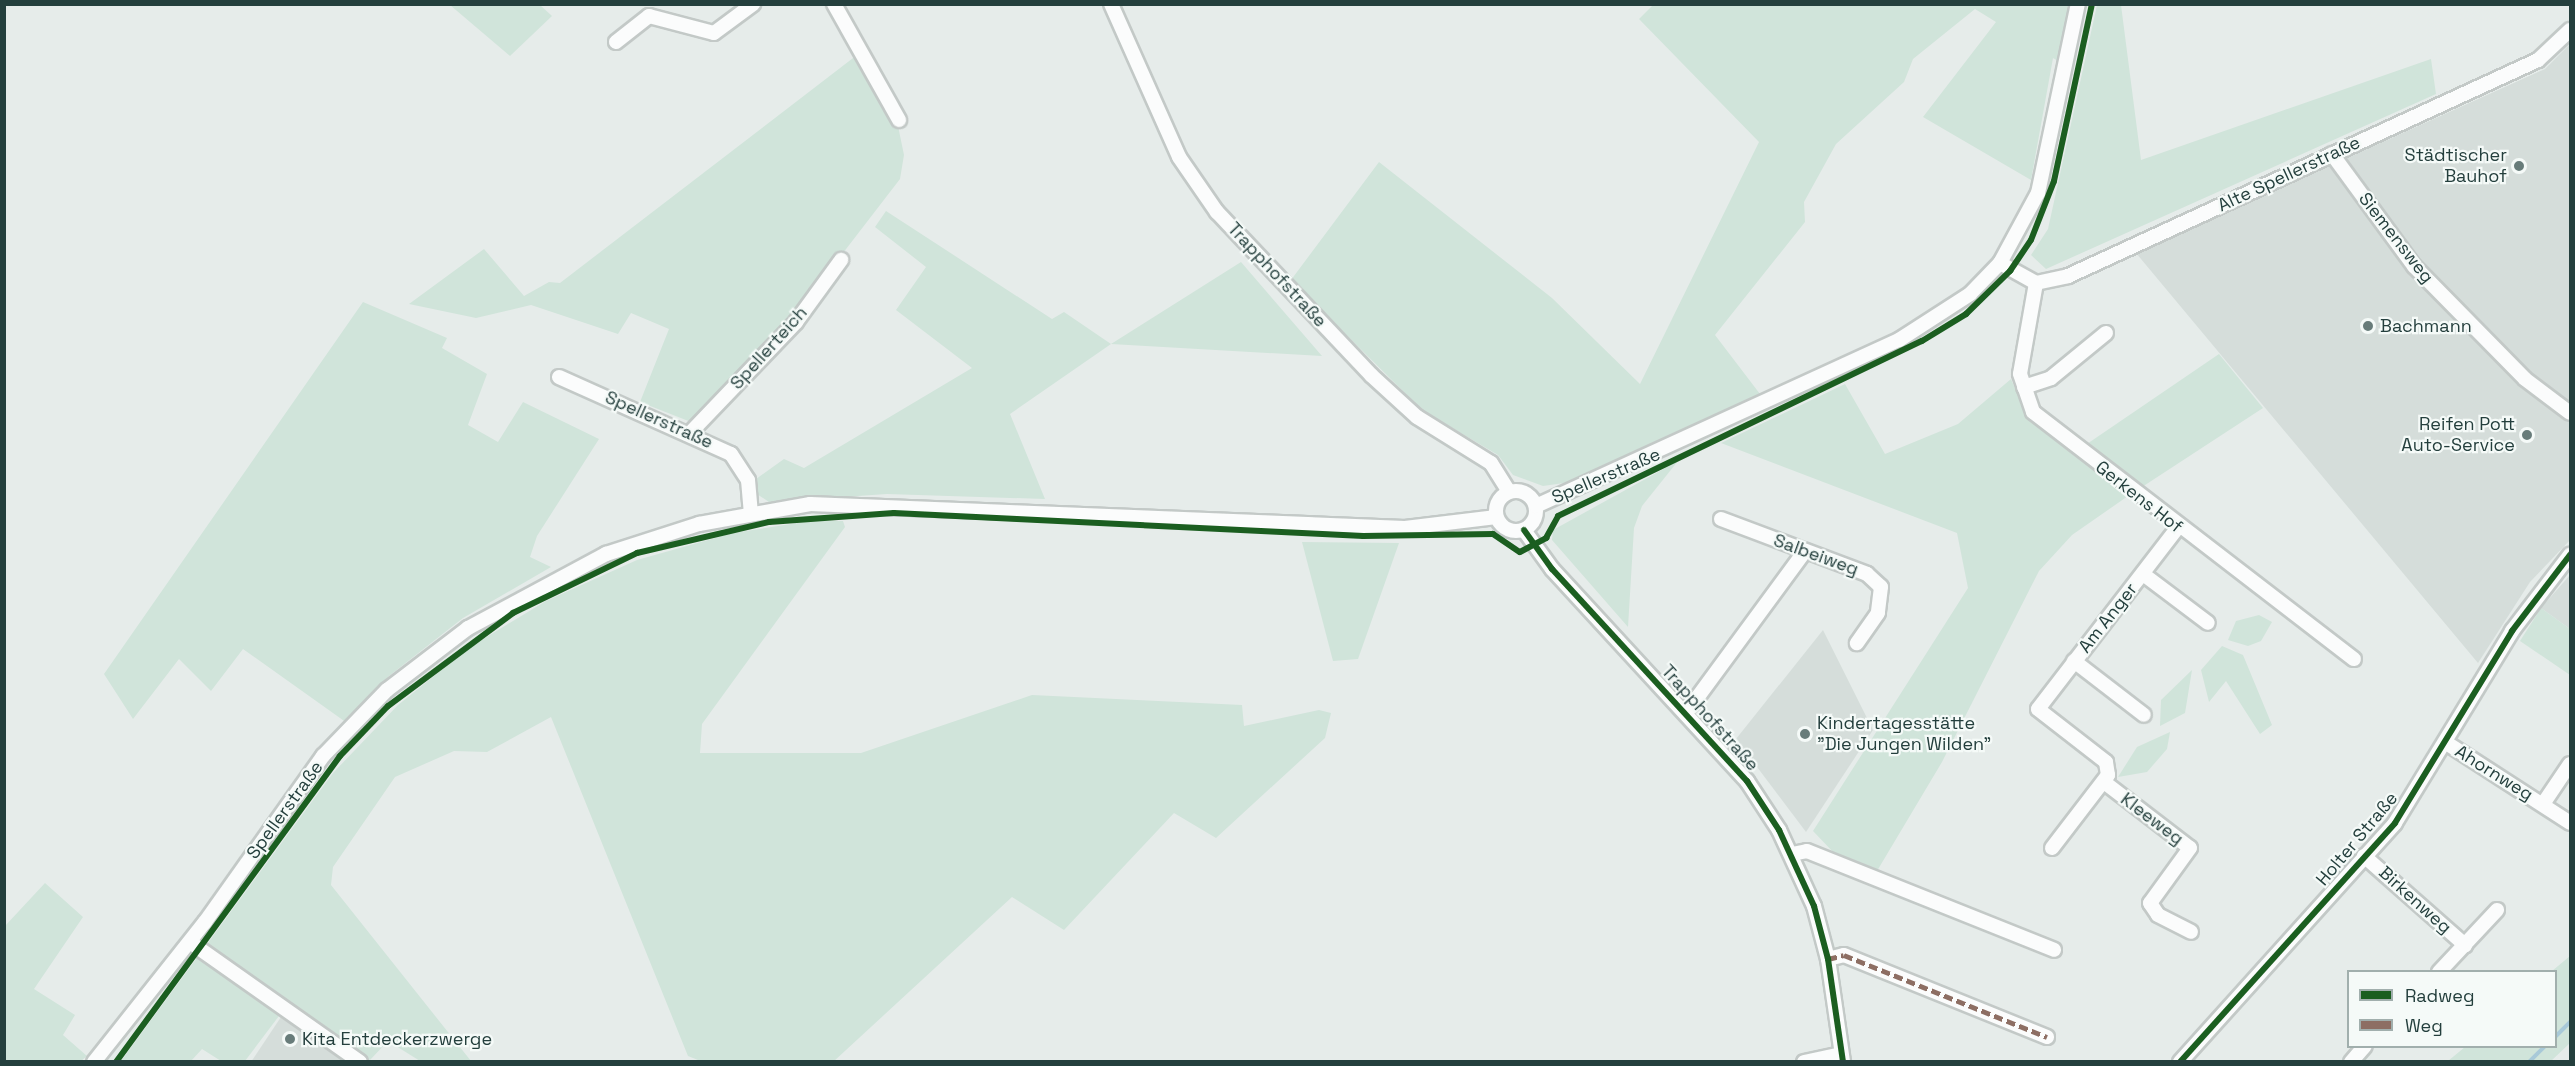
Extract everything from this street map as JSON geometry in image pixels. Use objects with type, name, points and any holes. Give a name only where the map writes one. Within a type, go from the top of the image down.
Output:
[{"type":"street","points":[[616,42],[650,16],[714,33],[753,4]]},
{"type":"street","points":[[834,4],[900,120]]},
{"type":"street","name":"Trapphofstraße","points":[[1111,4],[1179,158],[1217,212],[1371,375],[1417,417],[1491,463],[1509,492]]},
{"type":"street","name":"Spellerstraße","points":[[1536,506],[1899,340],[1963,300],[2000,263],[2038,193],[2078,4]]},
{"type":"street","name":"Alte Spellerstraße","points":[[2036,283],[2068,276],[2538,60],[2571,30]]},
{"type":"street","name":"Siemensweg","points":[[2332,154],[2414,266],[2525,379],[2571,413]]},
{"type":"street","name":"Spellerteich","points":[[691,432],[796,322],[841,260]]},
{"type":"street","points":[[2000,263],[2036,283]]},
{"type":"street","name":"Gerkens Hof","points":[[2036,283],[2020,374],[2033,412],[2050,429],[2354,659]]},
{"type":"street","points":[[2024,387],[2051,378],[2106,333]]},
{"type":"street","name":"Spellerstraße","points":[[559,376],[691,432],[740,464],[751,513]]},
{"type":"street","points":[[1509,492],[1529,495],[1536,506],[1533,524],[1524,530],[1512,532],[1496,517],[1499,499],[1509,492]]},
{"type":"street","name":"Spellerstraße","points":[[94,1061],[190,942],[323,756],[387,690],[468,628],[606,554],[751,513],[846,505],[1405,528],[1496,517]]},
{"type":"street","name":"Salbeiweg","points":[[1721,519],[1867,574],[1881,587],[1878,613],[1857,643]]},
{"type":"street","name":"Am Anger","points":[[2104,782],[2106,762],[2038,709],[2178,527]]},
{"type":"street","name":"Trapphofstraße","points":[[1524,530],[1552,569],[1747,781],[1792,855],[1828,959],[1842,1058]]},
{"type":"street","points":[[1686,713],[1805,551]]},
{"type":"street","name":"Holter Straße","points":[[2180,1062],[2395,823],[2518,622],[2571,555]]},
{"type":"street","points":[[2143,574],[2208,623]]},
{"type":"street","points":[[2074,662],[2144,715]]},
{"type":"street","name":"Ahornweg","points":[[2445,742],[2571,823]]},
{"type":"street","name":"Ahornweg","points":[[2543,804],[2571,764]]},
{"type":"street","points":[[2052,848],[2104,782]]},
{"type":"street","name":"Kleeweg","points":[[2104,782],[2190,848],[2150,903],[2158,915],[2191,932]]},
{"type":"street","points":[[1792,855],[1807,850],[2054,950]]},
{"type":"street","name":"Birkenweg","points":[[2364,856],[2465,945]]},
{"type":"street","name":"Birkenweg","points":[[2441,970],[2497,910]]},
{"type":"street","points":[[190,942],[360,1062]]},
{"type":"street","points":[[1828,959],[1844,955],[2047,1037]]},
{"type":"street","points":[[2351,1062],[2365,1048]]},
{"type":"street","points":[[1804,1062],[1842,1058]]},
{"type":"shaded area","points":[[2570,44],[2570,540],[2530,582],[2478,663],[2136,253],[2545,69]]},
{"type":"shaded area","points":[[2570,575],[2570,629],[2541,608]]},
{"type":"shaded area","name":"Kindertagesstätte \"Die Jungen Wilden\"","points":[[1823,630],[1873,730],[1806,832],[1736,739]]},
{"type":"shaded area","name":"Kita Entdeckerzwerge","points":[[281,1017],[349,1061],[251,1062]]},
{"type":"green space","points":[[450,5],[540,5],[552,16],[510,56]]},
{"type":"green space","points":[[1653,5],[2070,5],[2058,61],[2053,58],[2031,180],[1923,117],[1996,22],[1975,9],[1913,59],[1904,82],[1836,144],[1804,202],[1805,222],[1715,335],[1760,394],[1578,481],[1543,486],[1513,475],[1498,455],[1422,410],[1291,280],[1379,162],[1552,298],[1640,384],[1759,142],[1639,19]]},
{"type":"green space","points":[[2097,5],[2121,5],[2141,160],[2431,59],[2436,94],[2046,269],[2031,255],[2048,229]]},
{"type":"green space","points":[[857,55],[898,126],[904,155],[900,179],[786,327],[691,422],[640,402],[669,329],[631,313],[618,334],[531,305],[476,318],[409,304],[484,249],[524,296],[549,282],[560,283]]},
{"type":"green space","points":[[886,211],[1052,319],[1064,312],[1111,344],[1010,414],[1045,499],[887,494],[769,502],[757,494],[756,479],[784,459],[804,468],[972,368],[896,310],[926,267],[875,227]]},
{"type":"green space","points":[[1241,262],[1322,356],[1111,344]]},
{"type":"green space","points":[[363,302],[447,338],[442,348],[487,374],[468,425],[498,442],[523,402],[599,439],[537,536],[530,557],[551,567],[463,618],[389,676],[347,723],[243,649],[211,691],[179,659],[133,719],[104,674]]},
{"type":"green space","points":[[2219,354],[2263,408],[2139,489],[2084,446]]},
{"type":"green space","points":[[2011,379],[2025,412],[2128,496],[2072,535],[2039,571],[1942,762],[1877,871],[1835,854],[1813,831],[1968,588],[1957,533],[1721,443],[1845,384],[1885,454],[1958,424]]},
{"type":"green space","points":[[1678,461],[1642,506],[1634,528],[1628,627],[1552,540],[1553,530]]},
{"type":"green space","points":[[810,521],[843,521],[845,527],[702,724],[700,753],[861,753],[1032,695],[1242,705],[1244,726],[1319,710],[1331,713],[1325,738],[1216,838],[1174,813],[1064,930],[1012,897],[833,1062],[703,1062],[688,1056],[551,717],[487,752],[454,751],[395,777],[333,867],[331,885],[471,1061],[420,1061],[388,1041],[370,1060],[288,1004],[245,1061],[221,1061],[202,1049],[191,1061],[121,1061],[333,773],[398,705],[470,647],[546,601],[637,560],[733,533]]},
{"type":"green space","points":[[1302,542],[1399,543],[1358,659],[1333,661]]},
{"type":"green space","points":[[2541,608],[2570,629],[2570,675],[2520,641]]},
{"type":"green space","points":[[2259,615],[2272,622],[2261,641],[2248,646],[2228,640],[2236,621]]},
{"type":"green space","points":[[2222,646],[2243,655],[2272,725],[2260,734],[2226,681],[2209,702],[2201,670]]},
{"type":"green space","points":[[2192,670],[2185,713],[2160,726],[2161,700]]},
{"type":"green space","points":[[2170,732],[2167,749],[2147,772],[2118,777],[2137,747]]},
{"type":"green space","points":[[45,883],[83,917],[34,989],[75,1015],[63,1035],[87,1056],[81,1061],[5,1061],[5,926]]},
{"type":"green space","points":[[2570,956],[2570,1043],[2551,1061],[2448,1061],[2464,1048],[2557,1048],[2557,970],[2553,970]]},
{"type":"waterway","points":[[2557,1035],[2570,1022]]},
{"type":"waterway","points":[[2529,1062],[2543,1048]]},
{"type":"marked path","points":[[1828,959],[1844,955],[2047,1037]]},
{"type":"cycle path","points":[[116,1062],[340,756],[388,706],[513,613],[637,553],[769,522],[894,513],[1363,536],[1493,534],[1520,552],[1546,538],[1558,516],[1922,341],[1966,314],[2010,271],[2031,240],[2054,181],[2092,4]]},
{"type":"cycle path","points":[[1524,530],[1552,569],[1747,781],[1779,830],[1814,906],[1828,959],[1843,1062]]},
{"type":"cycle path","points":[[2180,1062],[2395,823],[2512,631],[2570,555]]},
{"type":"place","name":"Städtischer Bauhof","points":[[2519,166]]},
{"type":"place","name":"Bachmann","points":[[2368,326]]},
{"type":"place","name":"Reifen Pott Auto-Service","points":[[2527,435]]},
{"type":"place","name":"Kindertagesstätte \"Die Jungen Wilden\"","points":[[1805,734]]},
{"type":"place","name":"Kita Entdeckerzwerge","points":[[290,1039]]}]
